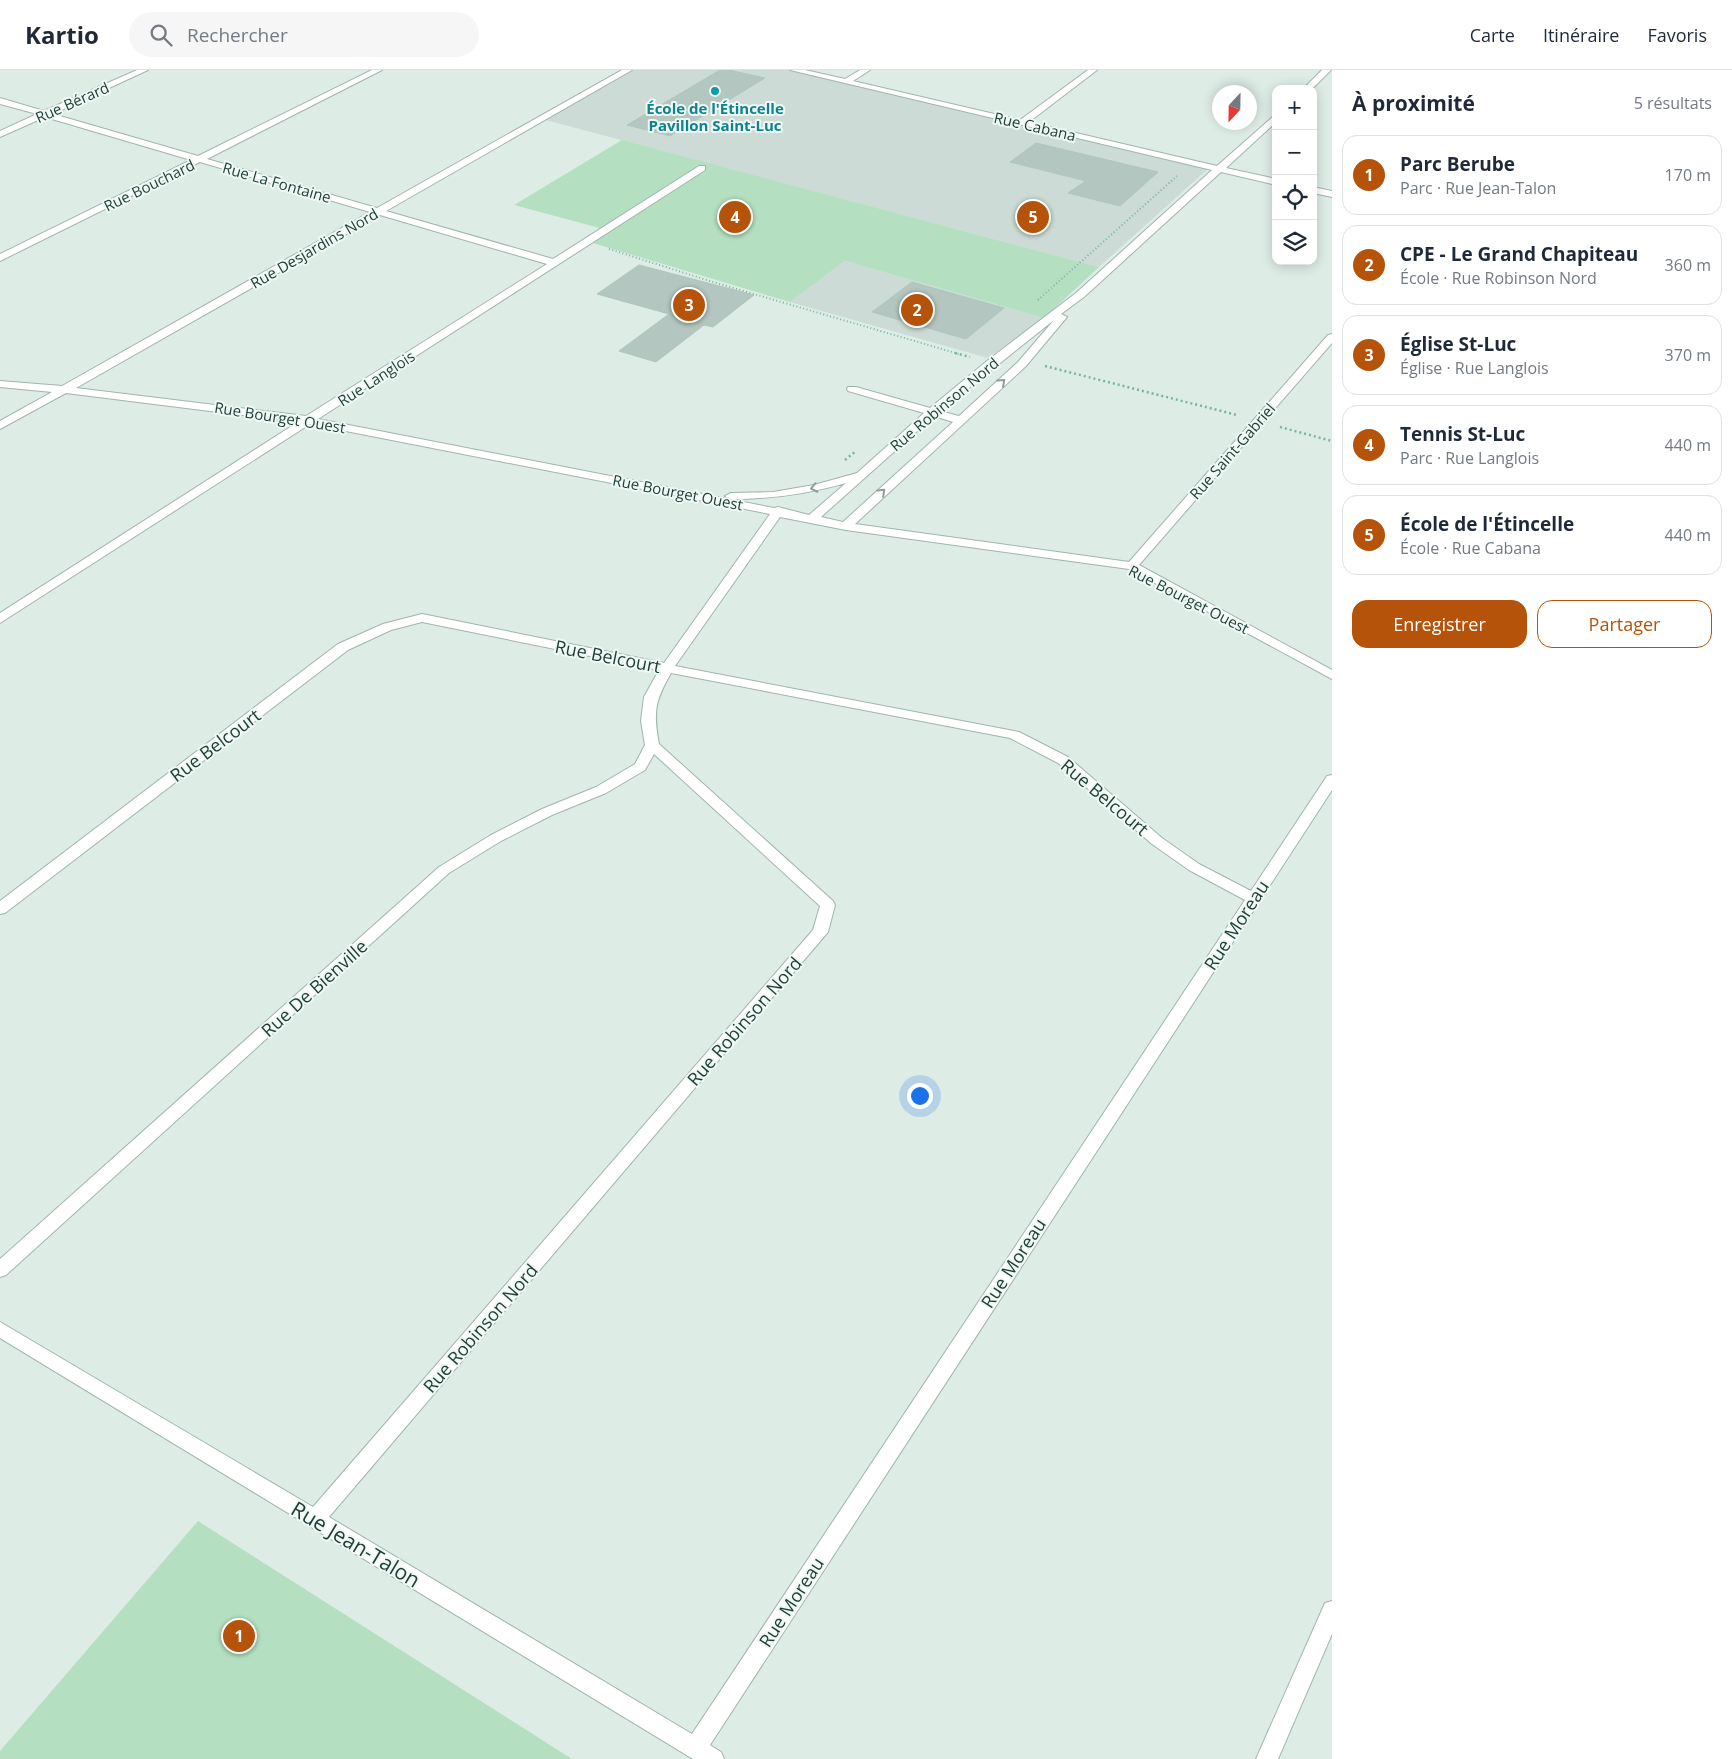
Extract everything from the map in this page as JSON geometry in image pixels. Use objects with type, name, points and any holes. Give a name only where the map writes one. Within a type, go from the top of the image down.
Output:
[{"type":"street","name":"Rue Bérard","points":[[0,134],[144,70]]},
{"type":"street","name":"Rue Bouchard","points":[[0,258],[378,70]]},
{"type":"street","name":"Rue Desjardins Nord","points":[[0,426],[628,70]]},
{"type":"street","name":"Rue Cabana","points":[[794,70],[1272,181]]},
{"type":"street","points":[[846,82],[866,70]]},
{"type":"street","points":[[1022,123],[1092,70]]},
{"type":"street","points":[[1311,85],[1328,70]]},
{"type":"street","name":"Rue La Fontaine","points":[[0,101],[555,263]]},
{"type":"street","name":"Rue Robinson Nord","points":[[813,518],[932,412],[991,363],[1080,295],[1272,121]]},
{"type":"street","name":"Rue Langlois","points":[[0,619],[702,168]]},
{"type":"street","points":[[1317,191],[1332,194]]},
{"type":"street","name":"Rue Robinson Nord","points":[[846,526],[1022,364],[1080,295]]},
{"type":"street","name":"Rue Saint-Gabriel","points":[[1132,566],[1332,336]]},
{"type":"street","name":"Rue Bourget Ouest","points":[[0,384],[66,389],[308,420],[704,496],[846,526],[1132,566],[1332,675]]},
{"type":"street","points":[[852,389],[959,420]]},
{"type":"street","points":[[704,496],[773,495],[816,488],[861,475]]},
{"type":"street","points":[[652,745],[648,721],[651,697],[668,668],[778,511]]},
{"type":"street","name":"Rue Belcourt","points":[[0,909],[343,647],[387,627],[422,618],[1014,735],[1063,760],[1157,841],[1186,862],[1253,898]]},
{"type":"street","name":"Rue Robinson Nord","points":[[315,1519],[820,932],[828,905],[652,745]]},
{"type":"street","name":"Rue De Bienville","points":[[0,1270],[444,870],[496,838],[547,812],[601,790],[640,767],[652,745]]},
{"type":"street","name":"Rue Moreau","points":[[695,1748],[1332,778]]},
{"type":"street","name":"Rue Jean-Talon","points":[[0,1329],[713,1759]]},
{"type":"street","points":[[1267,1759],[1332,1610]]},
{"type":"path","points":[[587,243],[713,282],[991,363]]},
{"type":"path","points":[[1022,364],[1049,367],[1332,441]]},
{"type":"shaded area","points":[[628,70],[794,70],[1210,167],[1099,267],[542,119]]},
{"type":"shaded area","points":[[845,261],[1044,318],[988,358],[790,302]]},
{"type":"green space","points":[[622,140],[1099,267],[1044,318],[845,261],[790,302],[586,241],[603,229],[514,205]]},
{"type":"green space","points":[[198,1521],[572,1759],[0,1759],[0,1751]]},
{"type":"building","name":"École de l'Étincelle Pavillon Saint-Luc","points":[[720,70],[729,70],[765,78],[670,136],[627,125]]},
{"type":"building","points":[[1036,143],[1158,172],[1120,206],[1068,193],[1086,181],[1010,162]]},
{"type":"building","points":[[639,265],[754,295],[713,327],[704,325],[656,362],[619,351],[669,314],[597,294]]},
{"type":"building","points":[[912,282],[1004,308],[966,339],[872,312]]},
{"type":"place","name":"École de l'Étincelle Pavillon Saint-Luc","points":[[715,91]]},
{"type":"place","name":"Tennis St-Luc","points":[[735,217]]},
{"type":"place","name":"École de l'Étincelle","points":[[1033,217]]},
{"type":"place","name":"Église St-Luc","points":[[689,305]]},
{"type":"place","name":"CPE - Le Grand Chapiteau","points":[[917,310]]},
{"type":"place","name":"Parc Berube","points":[[239,1636]]}]
